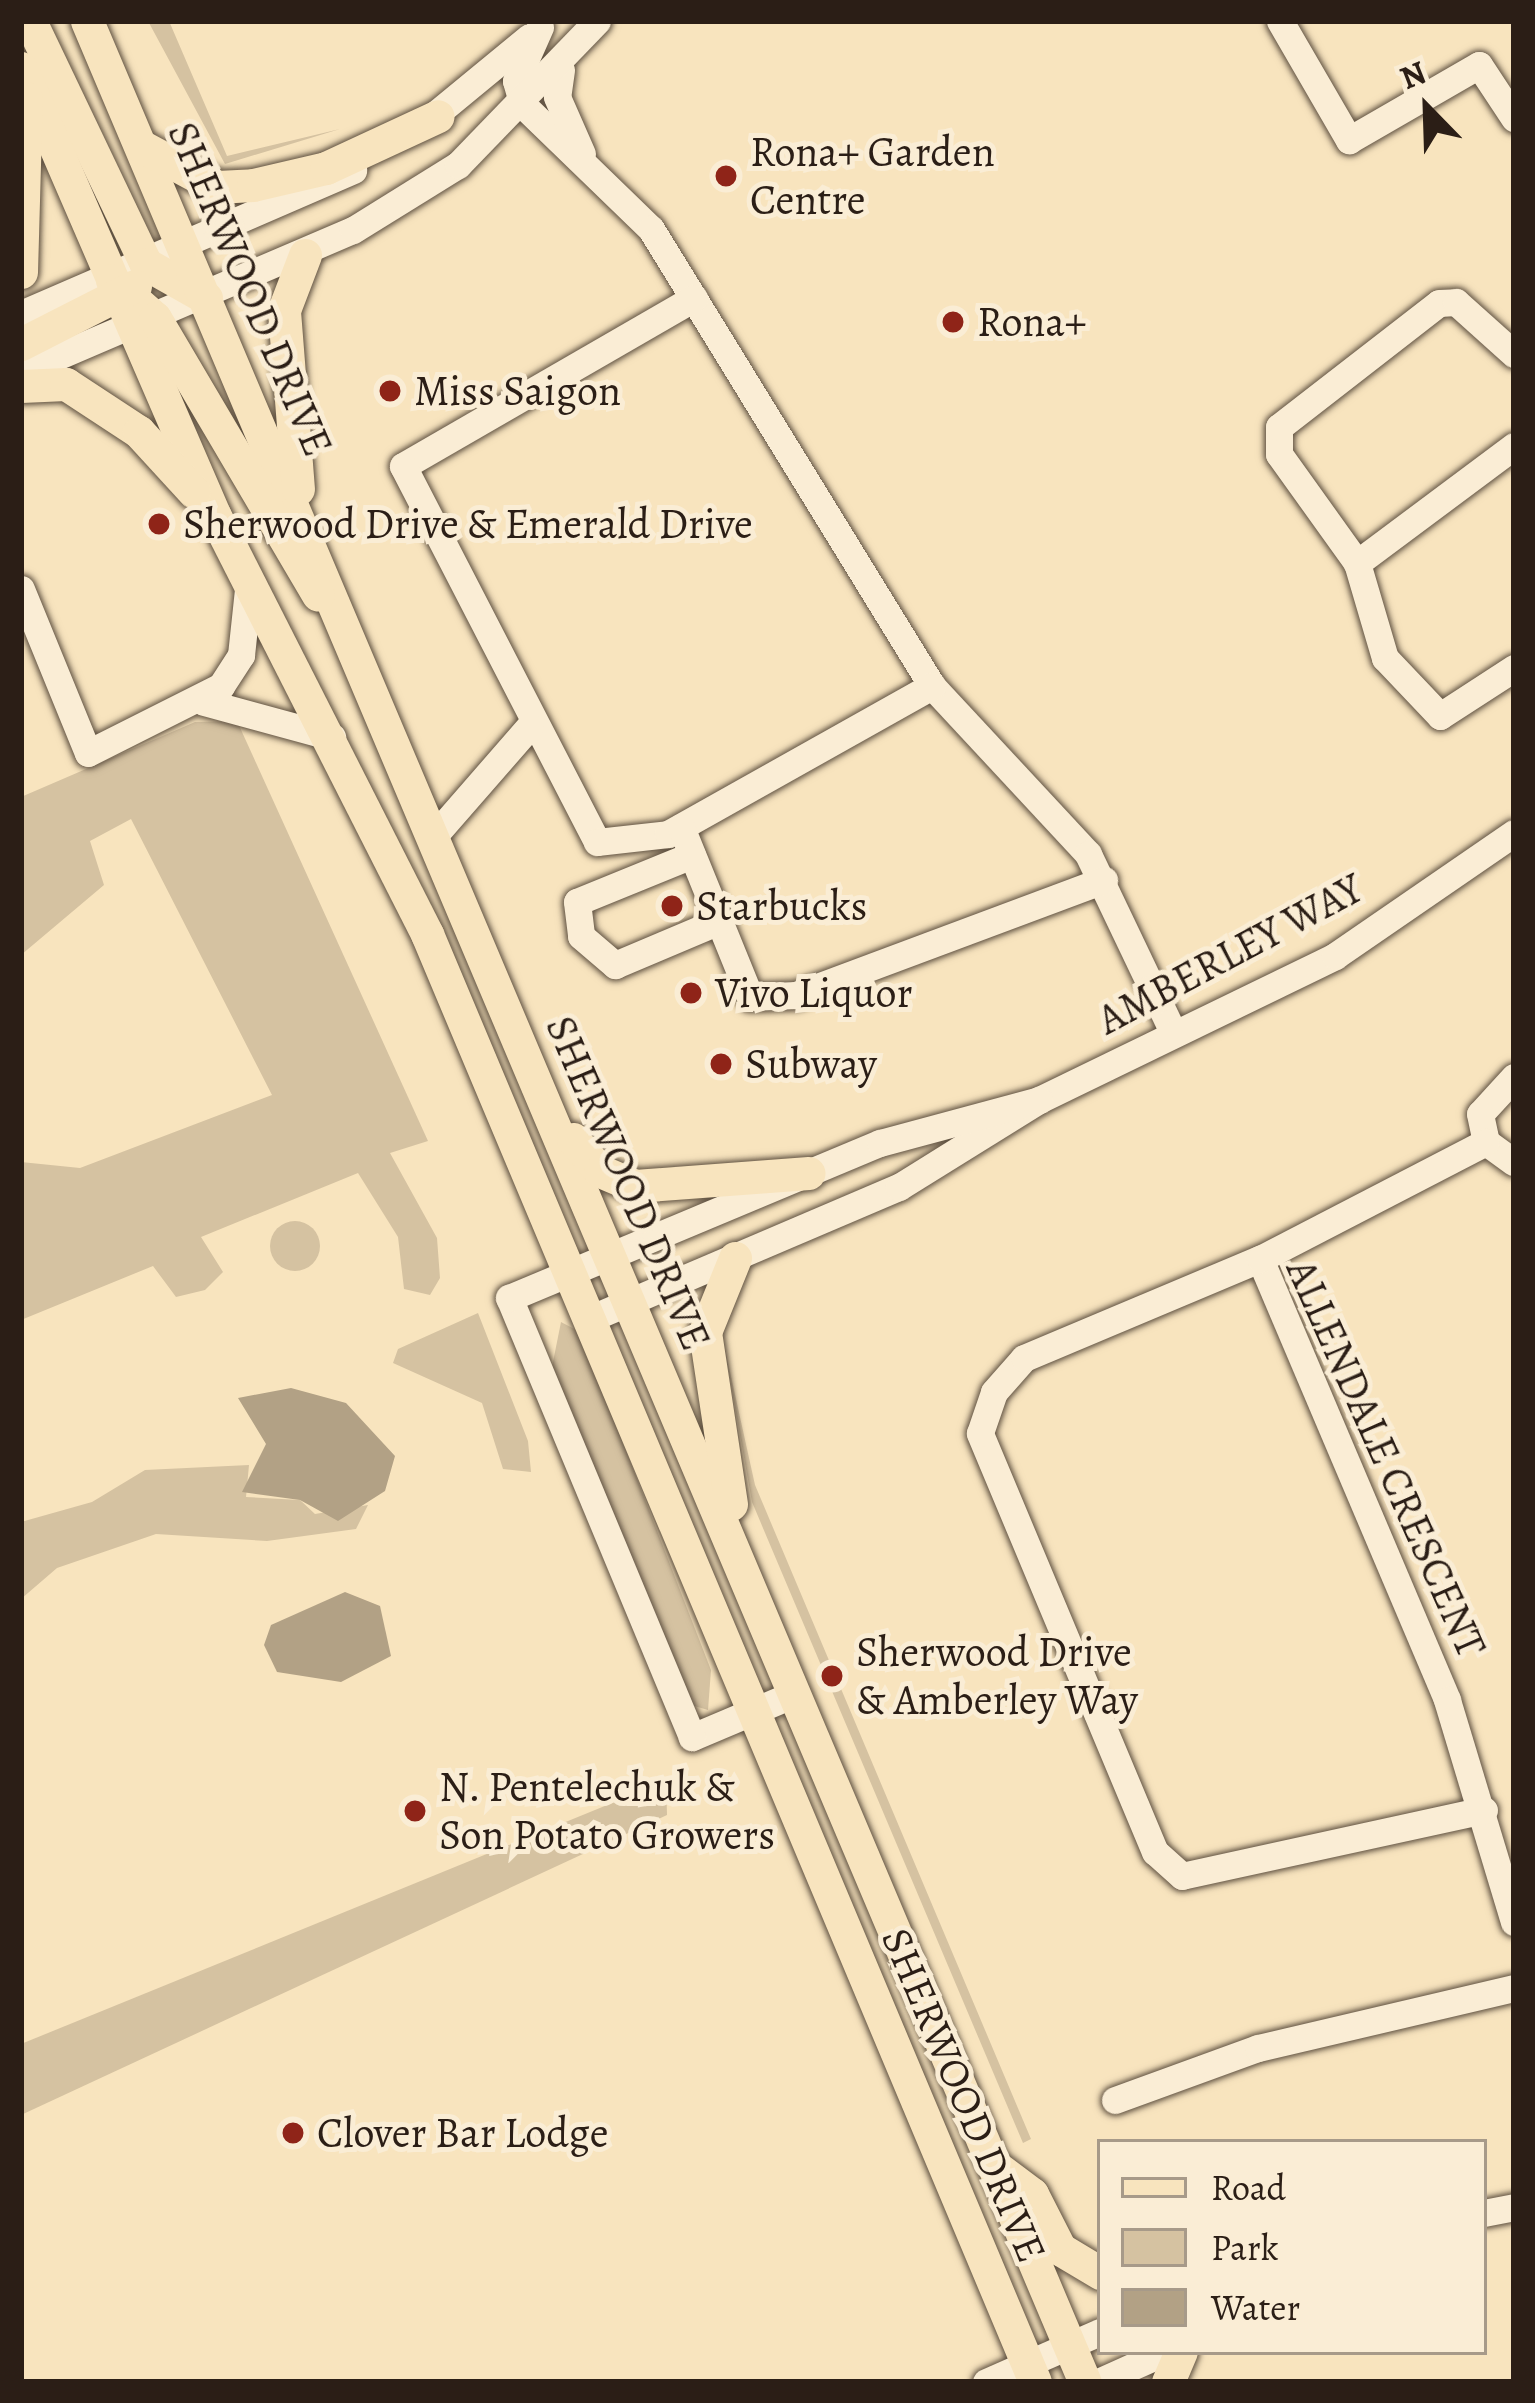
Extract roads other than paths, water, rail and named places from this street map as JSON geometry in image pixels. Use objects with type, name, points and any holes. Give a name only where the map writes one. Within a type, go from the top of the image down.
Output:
[{"type":"main road","points":[[30,21],[131,280]]},
{"type":"main road","name":"SHERWOOD DRIVE","points":[[87,21],[1085,2382]]},
{"type":"main road","points":[[21,272],[30,246],[23,73]]},
{"type":"main road","name":"SHERWOOD DRIVE","points":[[23,73],[131,280],[142,323],[215,516],[337,739],[589,1319],[1031,2373]]},
{"type":"main road","points":[[141,146],[217,188],[253,185],[326,168],[438,116]]},
{"type":"main road","points":[[21,344],[184,249]]},
{"type":"main road","points":[[304,532],[284,310],[305,255]]},
{"type":"main road","points":[[131,280],[206,298]]},
{"type":"main road","points":[[142,323],[290,562],[338,613]]},
{"type":"main road","points":[[21,386],[66,384],[140,431],[215,516]]},
{"type":"main road","points":[[540,1092],[615,1181],[676,1190],[809,1173]]},
{"type":"main road","points":[[735,1258],[708,1306],[706,1364],[759,1610]]},
{"type":"main road","points":[[993,2165],[1032,2194],[1060,2249],[1097,2271]]},
{"type":"street","points":[[21,371],[305,255],[458,165],[561,70],[597,21]]},
{"type":"street","points":[[1280,21],[1349,140],[1479,65],[1514,118]]},
{"type":"street","points":[[543,24],[520,62],[523,105],[582,154],[694,298],[932,686],[1104,880],[1174,1034]]},
{"type":"street","points":[[184,249],[356,169],[438,116],[543,24]]},
{"type":"street","points":[[561,70],[557,98],[582,154]]},
{"type":"street","points":[[21,314],[131,280]]},
{"type":"street","points":[[694,298],[403,466],[530,726],[597,842],[680,827],[932,686]]},
{"type":"street","points":[[1514,354],[1456,302],[1439,302],[1279,427],[1280,454],[1358,563],[1385,658],[1440,716],[1514,668]]},
{"type":"street","points":[[1358,563],[1514,446]]},
{"type":"street","points":[[21,589],[88,753],[204,702],[241,656],[249,580]]},
{"type":"street","points":[[204,702],[337,739]]},
{"type":"street","points":[[433,837],[530,726]]},
{"type":"street","points":[[680,827],[751,997],[796,995],[1104,880]]},
{"type":"street","name":"AMBERLEY WAY","points":[[589,1319],[899,1187],[1039,1100],[1335,956],[1514,832]]},
{"type":"street","points":[[692,855],[577,902],[581,936],[615,965],[719,921]]},
{"type":"street","points":[[1486,1142],[1484,1100],[1514,1077]]},
{"type":"street","name":"AMBERLEY WAY","points":[[753,1710],[692,1737],[509,1298],[809,1173],[1039,1100]]},
{"type":"street","points":[[1486,1142],[1514,1162]]},
{"type":"street","points":[[1260,1259],[1486,1142]]},
{"type":"street","name":"ALLENDALE CRESCENT","points":[[1484,1810],[1182,1876],[1155,1852],[980,1433],[994,1391],[1024,1358],[1260,1259],[1484,1810],[1514,1922]]},
{"type":"street","points":[[753,1710],[794,1694]]},
{"type":"street","points":[[1115,2100],[1258,2048],[1514,1988]]},
{"type":"street","points":[[986,2382],[1031,2373],[1068,2345],[1097,2333]]},
{"type":"street","points":[[1098,2382],[1158,2355]]},
{"type":"water","points":[[291,1388],[346,1403],[395,1456],[385,1491],[338,1521],[300,1500],[242,1492],[266,1444],[238,1398]]},
{"type":"water","points":[[345,1592],[380,1606],[391,1656],[341,1682],[277,1672],[264,1645],[271,1625]]},
{"type":"place","name":"Rona+ Garden Centre","points":[[726,176]]},
{"type":"place","name":"Rona+","points":[[953,322]]},
{"type":"place","name":"Miss Saigon","points":[[390,391]]},
{"type":"place","name":"Sherwood Drive & Emerald Drive","points":[[159,524]]},
{"type":"place","name":"Starbucks","points":[[672,906]]},
{"type":"place","name":"Vivo Liquor","points":[[691,993]]},
{"type":"place","name":"Subway","points":[[721,1064]]},
{"type":"place","name":"Sherwood Drive & Amberley Way","points":[[832,1676]]},
{"type":"place","name":"N. Pentelechuk & Son Potato Growers","points":[[415,1811]]},
{"type":"place","name":"Clover Bar Lodge","points":[[293,2133]]}]
